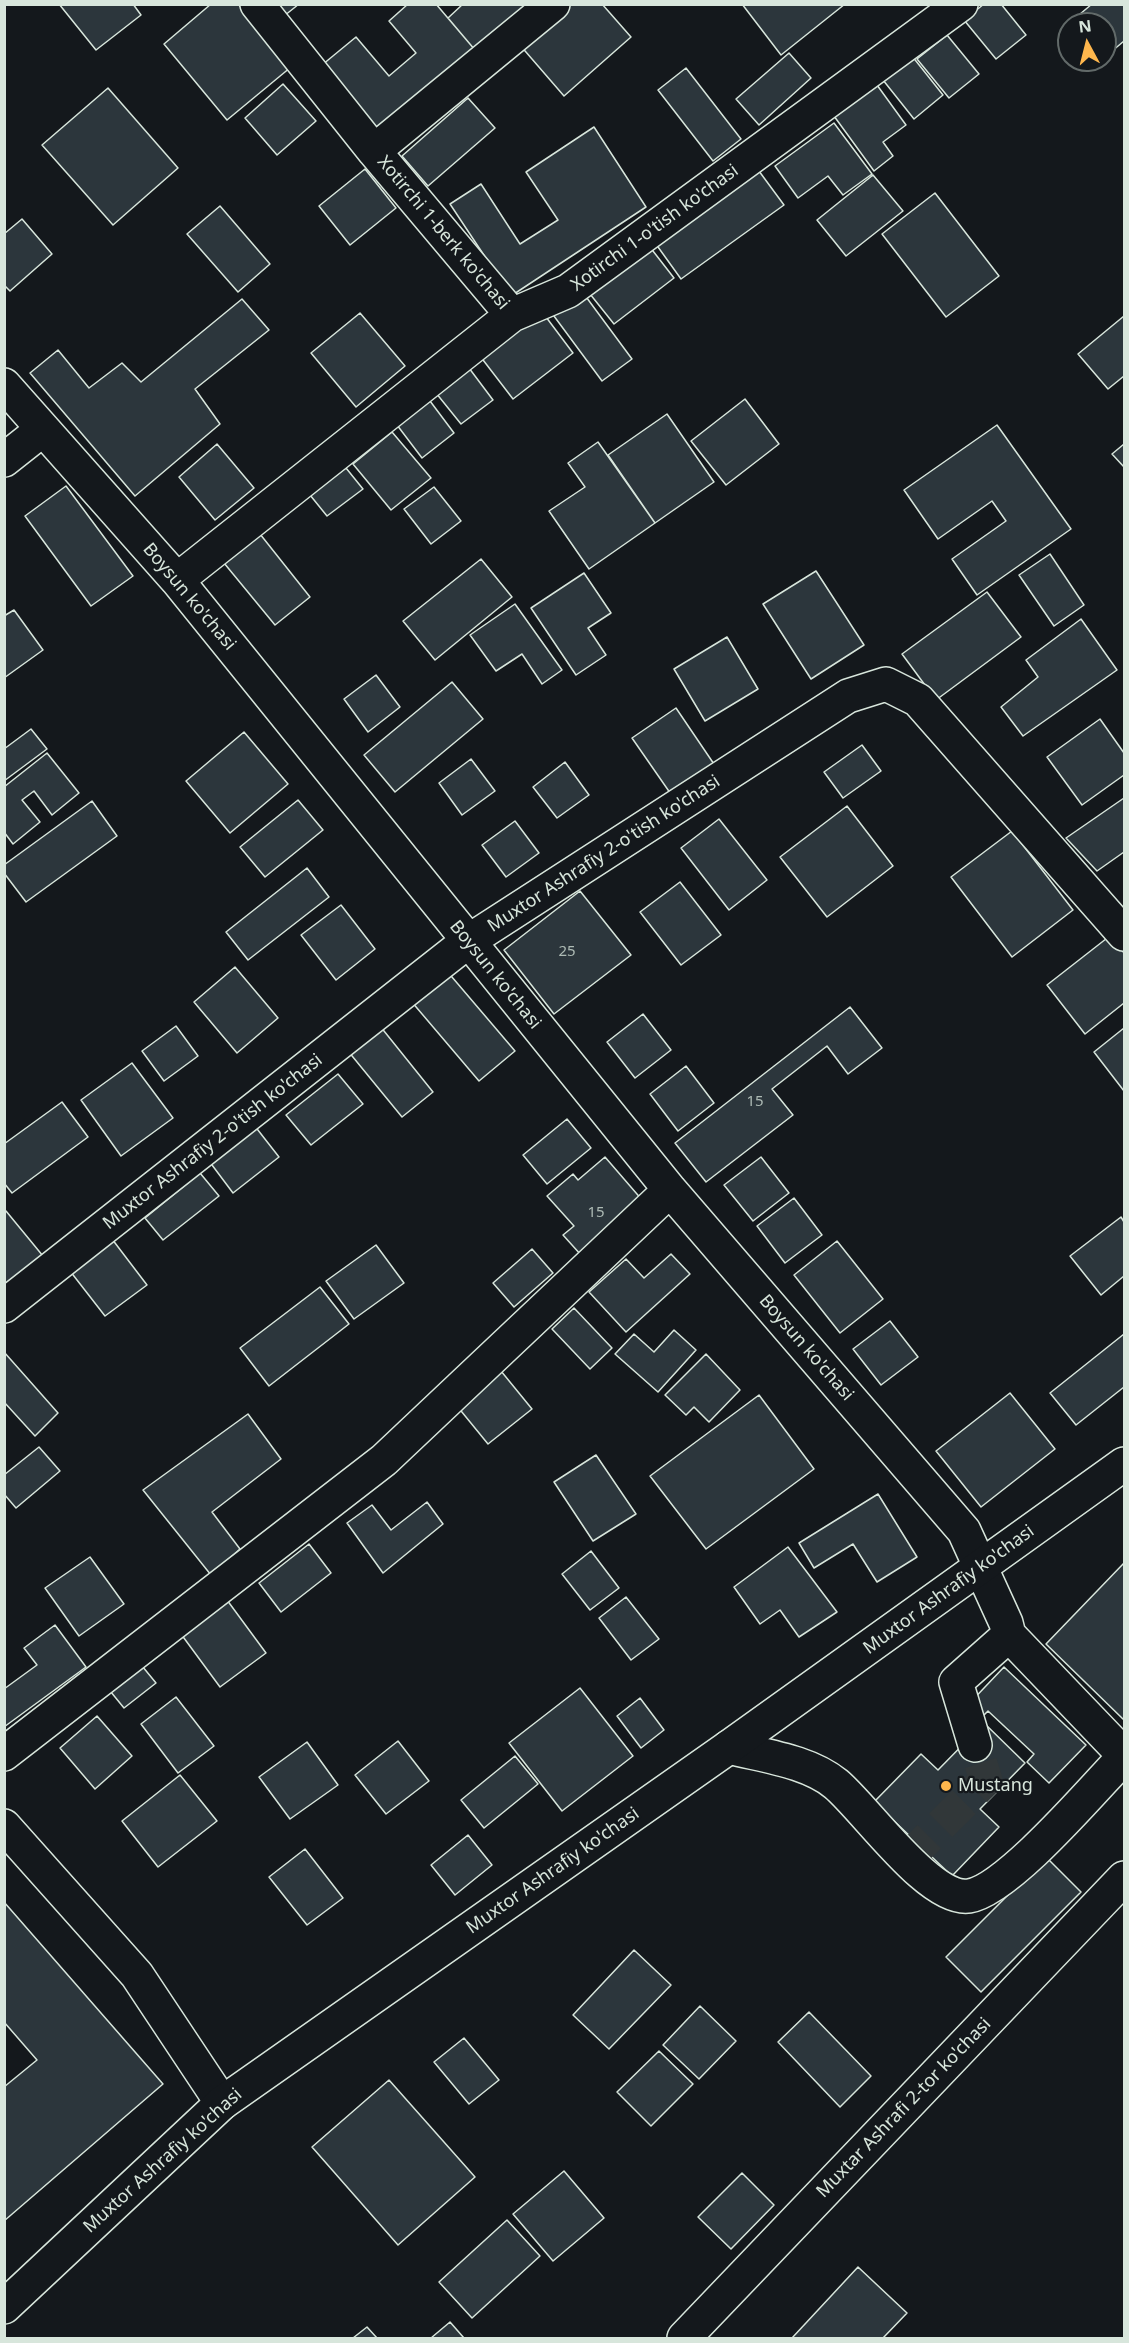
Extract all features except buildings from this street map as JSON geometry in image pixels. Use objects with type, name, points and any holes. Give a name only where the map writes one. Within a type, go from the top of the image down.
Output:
[{"type":"street","name":"Xotirchi 1-berk ko'chasi","points":[[258,4],[375,151],[512,315]]},
{"type":"street","name":"Xotirchi 1-berk ko'chasi","points":[[375,151],[553,4]]},
{"type":"street","name":"Xotirchi 1-o'tish ko'chasi","points":[[177,580],[512,315],[568,291],[961,4]]},
{"type":"street","name":"Boysun ko'chasi","points":[[4,385],[177,580],[670,1191],[964,1531],[982,1566]]},
{"type":"street","points":[[4,460],[42,430]]},
{"type":"street","name":"Muxtor Ashrafiy 2-o'tish ko'chasi","points":[[4,1306],[467,942],[848,696],[886,684],[918,700],[1125,934]]},
{"type":"street","points":[[4,1754],[384,1460],[670,1191]]},
{"type":"street","name":"Muxtor Ashrafiy ko'chasi","points":[[4,2307],[222,2103],[729,1747],[1125,1464]]},
{"type":"street","points":[[729,1747],[806,1767],[836,1783],[906,1860],[948,1893],[969,1896],[1010,1875],[1125,1756],[1009,1635],[982,1566]]},
{"type":"street","points":[[975,1745],[956,1682],[1009,1635]]},
{"type":"street","points":[[4,1826],[137,1975],[222,2103]]},
{"type":"street","name":"Muxtar Ashrafi 2-tor ko'chasi","points":[[684,2338],[1125,1878]]},
{"type":"tunnel","points":[[906,1860],[986,1780],[975,1745]]},
{"type":"place","name":"Mustang","points":[[946,1786]]}]
